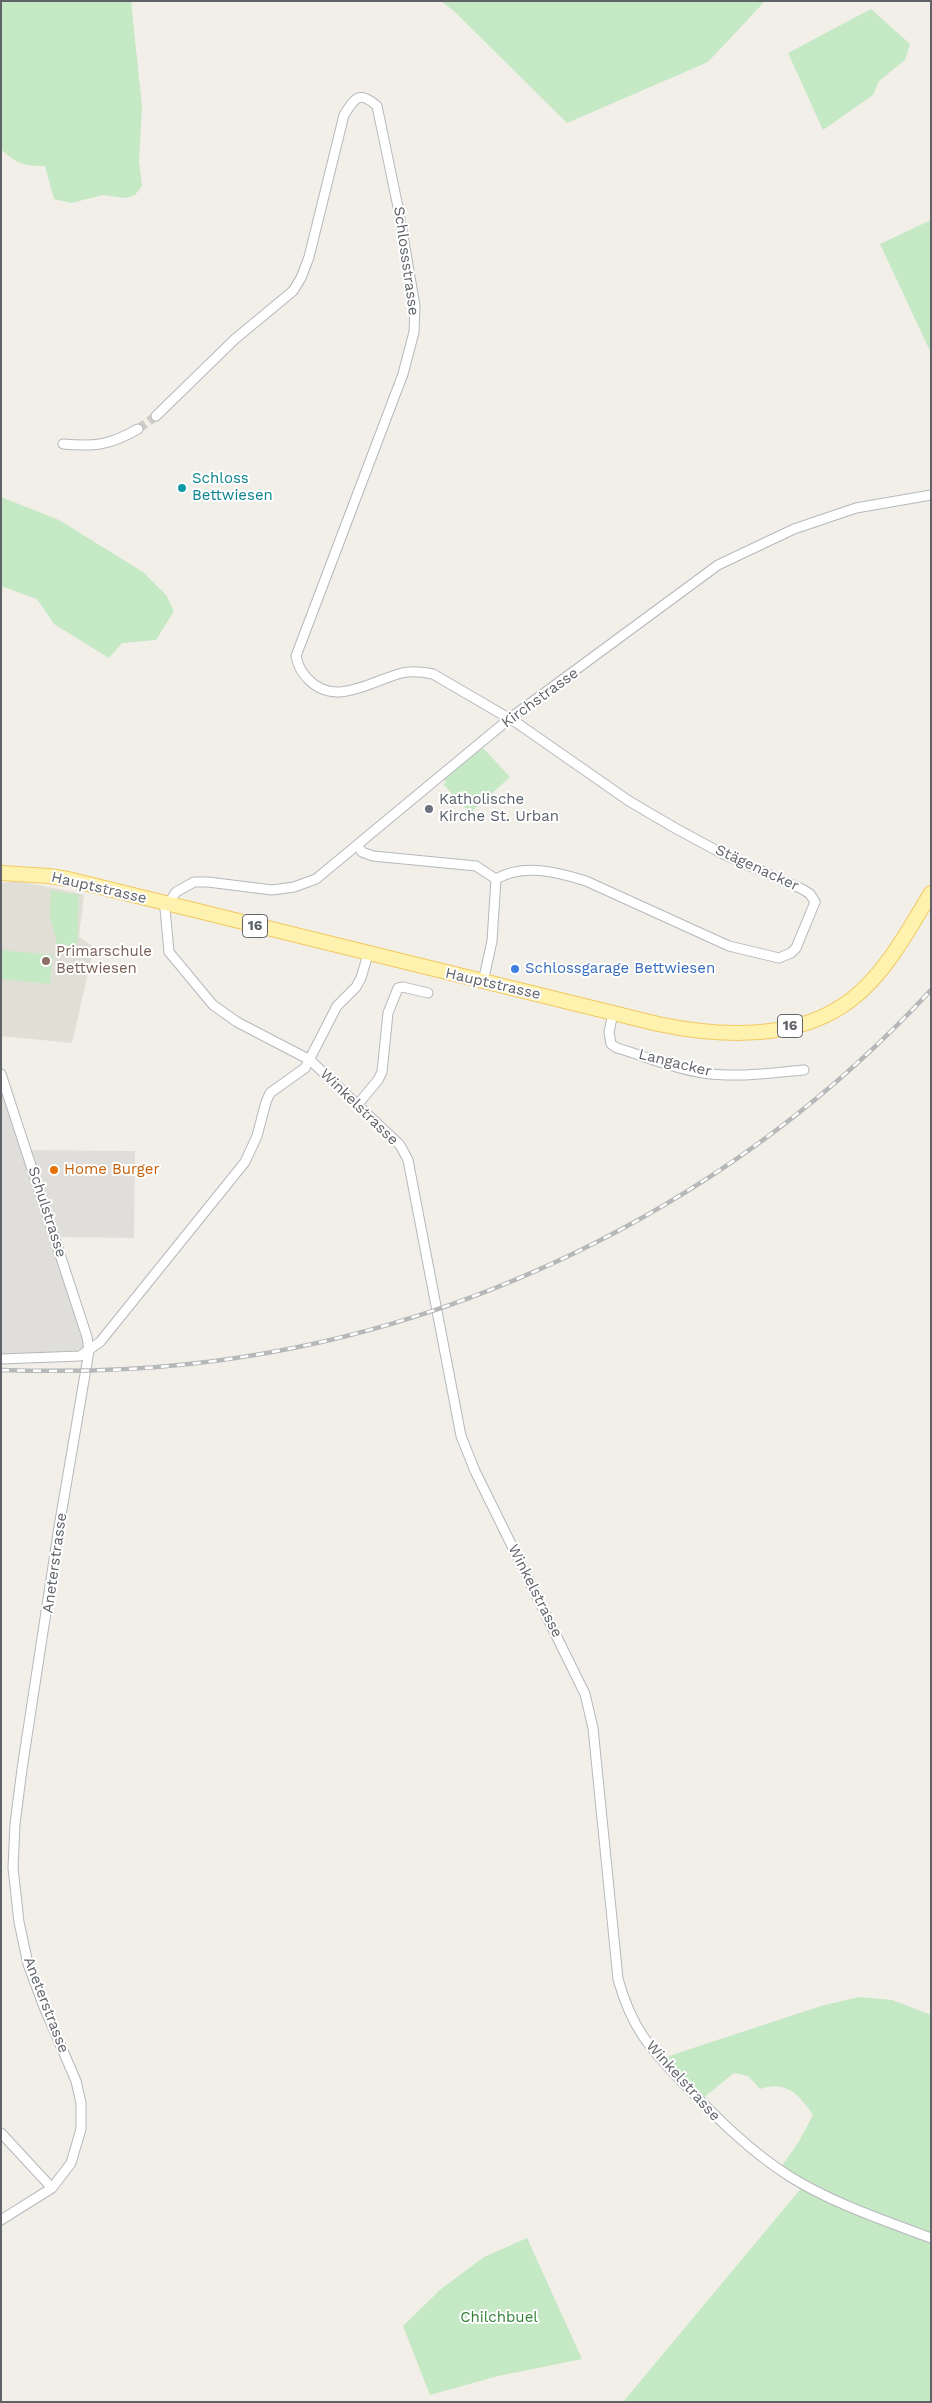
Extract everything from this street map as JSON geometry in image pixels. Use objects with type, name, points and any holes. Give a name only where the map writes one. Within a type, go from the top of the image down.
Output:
[{"type":"main road","name":"Hauptstrasse","points":[[1,873],[49,876],[613,1013],[683,1029],[727,1033],[773,1030],[816,1019],[845,1004],[869,982],[891,954],[931,893]]},
{"type":"street","name":"Schlossstrasse","points":[[156,416],[247,328],[282,302],[293,291],[301,278],[309,257],[344,115],[354,99],[362,96],[371,100],[377,106],[398,207],[415,306],[414,332],[404,374],[296,656],[298,666],[311,682],[334,692],[369,686],[402,672],[417,671],[433,674],[509,719]]},
{"type":"street","points":[[63,444],[98,446],[118,440],[138,428]]},
{"type":"street","name":"Kirchstrasse","points":[[168,904],[176,892],[194,882],[272,890],[294,887],[316,879],[509,719],[718,565],[794,529],[856,508],[931,494]]},
{"type":"street","name":"Stägenacker","points":[[496,879],[521,870],[563,874],[604,888],[729,946],[779,958],[791,953],[796,948],[815,902],[810,894],[802,889],[723,854],[629,801],[509,719]]},
{"type":"street","points":[[358,846],[362,852],[373,856],[476,866],[496,879],[492,940],[483,982]]},
{"type":"street","name":"Winkelstrasse","points":[[168,904],[165,909],[165,918],[169,952],[213,1005],[237,1022],[310,1060],[400,1145],[408,1160],[461,1436],[475,1471],[585,1694],[593,1728],[618,1979],[626,2008],[653,2051],[733,2134],[788,2176],[840,2202],[931,2238]]},
{"type":"street","points":[[1,1359],[80,1356],[100,1342],[245,1162],[257,1136],[270,1093],[305,1068],[337,1006],[356,987],[361,978],[368,954]]},
{"type":"street","points":[[358,1104],[378,1080],[382,1072],[388,1013],[398,988],[403,987],[428,993]]},
{"type":"street","name":"Langacker","points":[[613,1013],[608,1032],[611,1044],[617,1048],[677,1067],[723,1075],[804,1070]]},
{"type":"street","name":"Schulstrasse","points":[[1,1074],[81,1319],[89,1351]]},
{"type":"street","name":"Aneterstrasse","points":[[1,2220],[52,2188],[71,2162],[81,2129],[81,2103],[76,2081],[44,2007],[28,1964],[19,1922],[13,1868],[15,1824],[22,1769],[62,1508],[89,1351]]},
{"type":"street","points":[[1,2133],[52,2188]]},
{"type":"shaded area","name":"Primarschule Bettwiesen","points":[[17,881],[84,895],[79,937],[94,947],[72,1043],[1,1036],[1,883]]},
{"type":"shaded area","points":[[1,1074],[89,1351],[1,1359]]},
{"type":"shaded area","points":[[29,1150],[135,1151],[134,1238],[59,1237]]},
{"type":"green space","points":[[1,1],[131,1],[142,107],[139,161],[142,186],[135,195],[126,198],[103,195],[71,203],[54,199],[45,166],[21,163],[11,158],[1,149]]},
{"type":"green space","points":[[441,1],[765,1],[708,62],[567,123],[454,11]]},
{"type":"green space","points":[[871,9],[910,44],[905,60],[879,81],[873,95],[823,130],[788,53]]},
{"type":"green space","points":[[931,220],[931,353],[880,244]]},
{"type":"green space","points":[[1,497],[59,520],[143,572],[166,595],[174,611],[156,640],[122,643],[109,658],[54,624],[37,599],[1,586]]},
{"type":"green space","points":[[483,748],[510,777],[470,813],[443,784],[446,782],[444,779]]},
{"type":"green space","points":[[51,890],[79,895],[77,946],[57,944],[50,916]]},
{"type":"green space","points":[[1,950],[53,955],[50,984],[1,979]]},
{"type":"green space","points":[[859,1997],[892,2000],[931,2015],[931,2234],[834,2196],[781,2167],[798,2143],[813,2115],[803,2101],[791,2091],[778,2086],[760,2089],[748,2076],[734,2073],[703,2098],[667,2059],[678,2053],[821,2006]]},
{"type":"green space","points":[[803,2186],[931,2240],[931,2402],[623,2402]]},
{"type":"green space","name":"Chilchbuel","points":[[527,2238],[582,2359],[498,2376],[430,2395],[403,2326],[441,2289],[484,2257]]},
{"type":"tunnel","points":[[138,429],[156,416]]},
{"type":"railway","points":[[1,1370],[118,1370],[189,1364],[294,1348],[396,1322],[497,1287],[593,1244],[686,1192],[774,1132],[856,1065],[931,990]]},
{"type":"place","name":"Schloss Bettwiesen","points":[[182,488]]},
{"type":"place","name":"Katholische Kirche St. Urban","points":[[429,809]]},
{"type":"place","name":"Primarschule Bettwiesen","points":[[46,961]]},
{"type":"place","name":"Schlossgarage Bettwiesen","points":[[515,969]]},
{"type":"place","name":"Home Burger","points":[[54,1170]]}]
